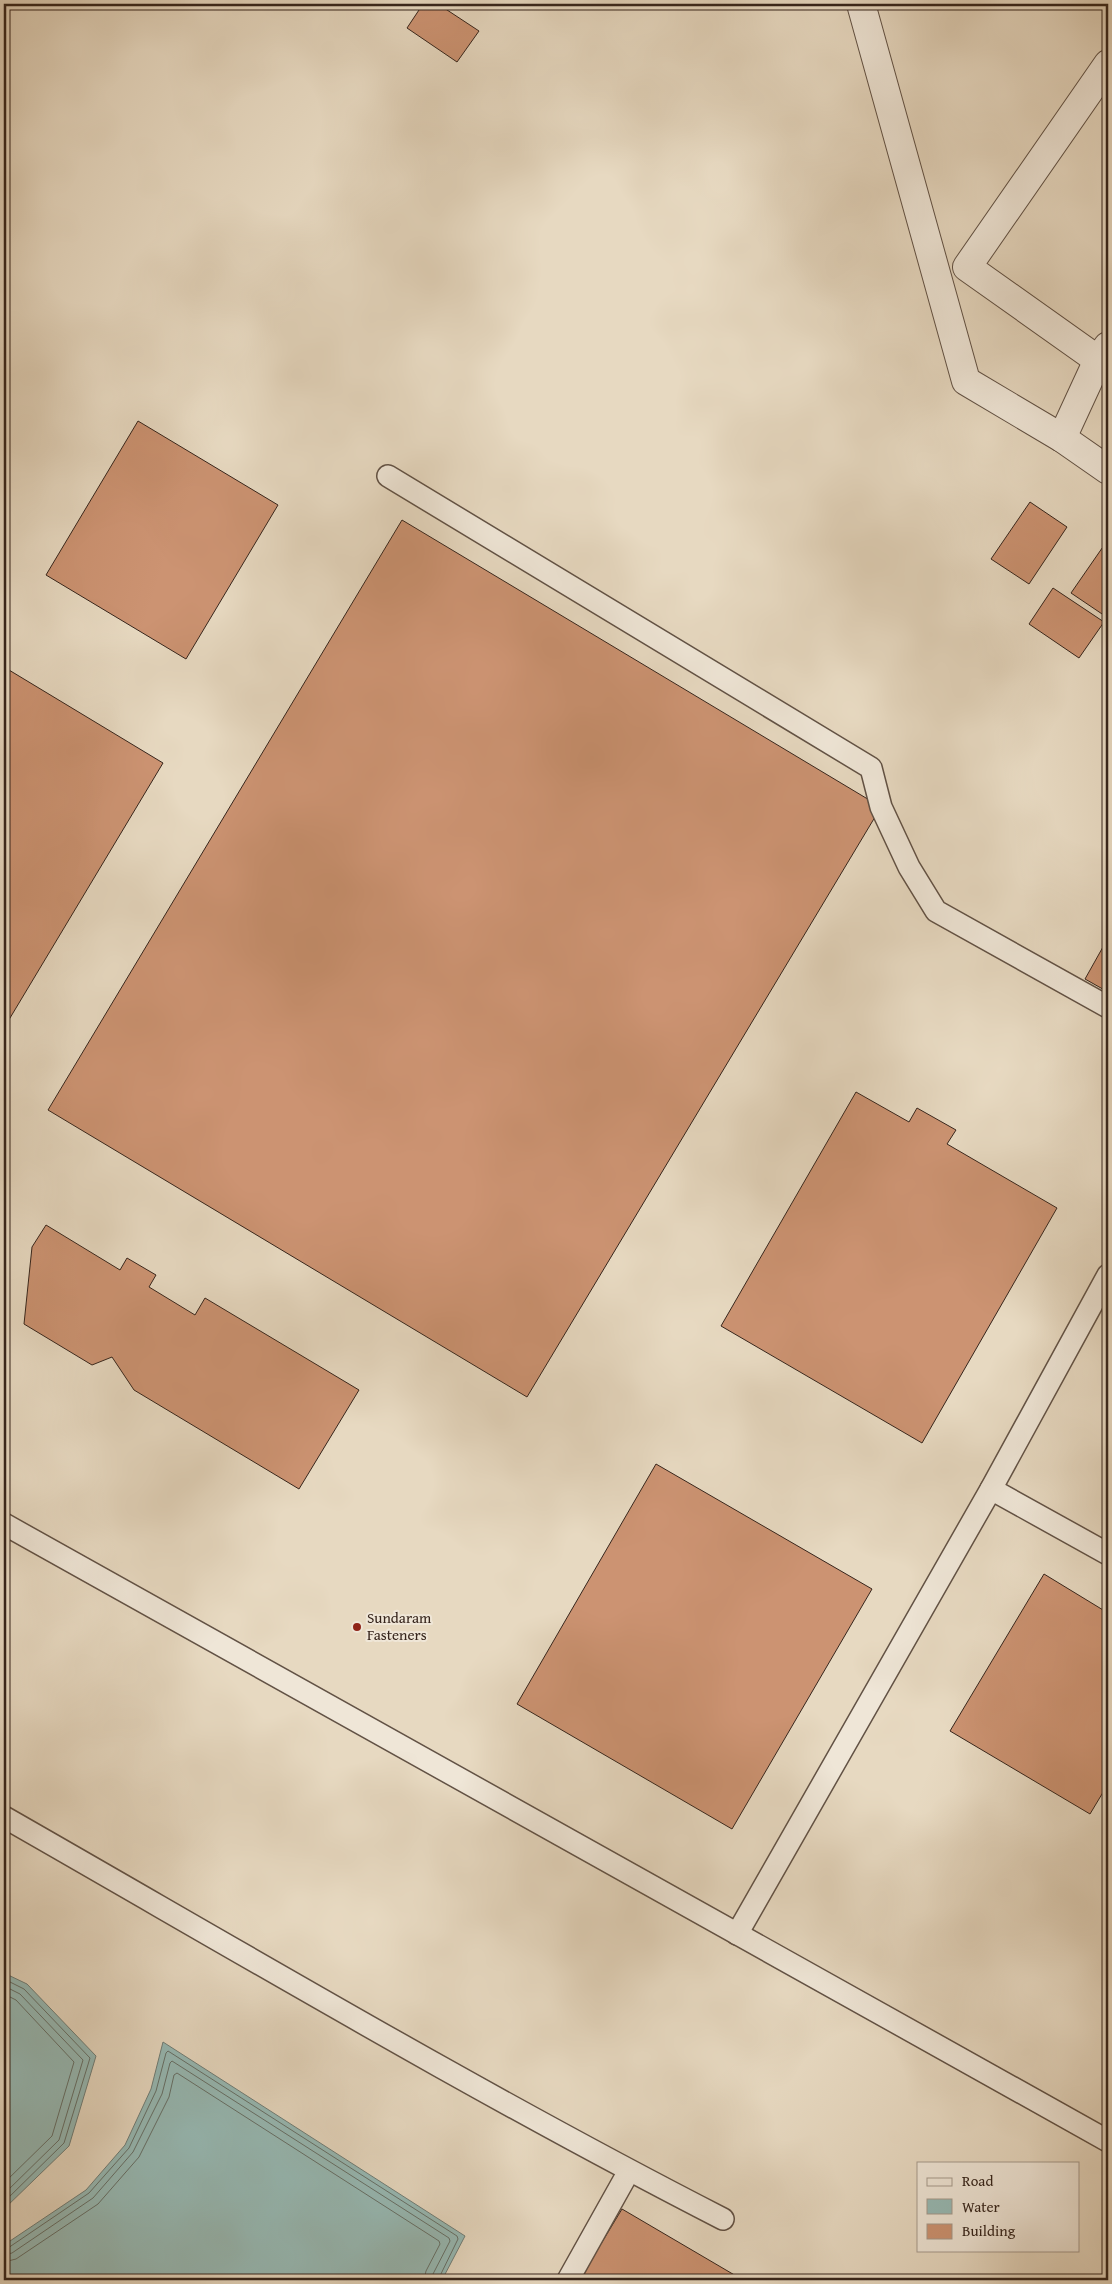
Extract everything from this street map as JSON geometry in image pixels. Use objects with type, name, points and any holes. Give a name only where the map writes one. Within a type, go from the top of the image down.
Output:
[{"type":"street","points":[[862,4],[966,381],[1062,438],[1108,470]]},
{"type":"street","points":[[1062,438],[1105,357],[967,267],[1108,64]]},
{"type":"lane","points":[[388,476],[871,768],[881,807],[909,867],[936,911],[1108,1007]]},
{"type":"lane","points":[[737,1934],[991,1488],[1108,1275]]},
{"type":"lane","points":[[991,1488],[1108,1554]]},
{"type":"lane","points":[[4,1524],[1108,2141]]},
{"type":"lane","points":[[4,1817],[629,2171],[723,2219]]},
{"type":"lane","points":[[568,2280],[629,2171]]},
{"type":"water","points":[[4,1973],[27,1984],[96,2056],[69,2146],[4,2209]]},
{"type":"water","points":[[163,2042],[465,2236],[442,2280],[4,2280],[4,2245],[86,2190],[125,2145],[151,2089]]},
{"type":"building","points":[[423,4],[438,4],[479,31],[457,62],[407,28]]},
{"type":"building","points":[[138,421],[278,505],[186,659],[46,575]]},
{"type":"building","points":[[1030,502],[1067,527],[1029,584],[991,559]]},
{"type":"building","points":[[402,520],[881,807],[527,1397],[48,1110]]},
{"type":"building","points":[[1108,542],[1108,618],[1071,593]]},
{"type":"building","points":[[1053,588],[1104,622],[1079,658],[1029,624]]},
{"type":"building","points":[[4,667],[163,763],[4,1028]]},
{"type":"building","points":[[1108,938],[1108,992],[1085,979]]},
{"type":"building","points":[[856,1092],[909,1122],[917,1108],[956,1130],[947,1144],[1057,1208],[922,1443],[721,1326]]},
{"type":"building","points":[[46,1225],[120,1270],[127,1258],[156,1275],[149,1287],[195,1315],[205,1298],[359,1390],[299,1489],[134,1390],[112,1357],[92,1365],[24,1324],[32,1247]]},
{"type":"building","points":[[656,1464],[872,1589],[732,1829],[517,1704]]},
{"type":"building","points":[[1044,1574],[1108,1613],[1108,1784],[1090,1814],[950,1731]]},
{"type":"building","points":[[622,2209],[743,2280],[591,2280],[582,2275]]},
{"type":"place","name":"Sundaram Fasteners","points":[[357,1627]]}]
